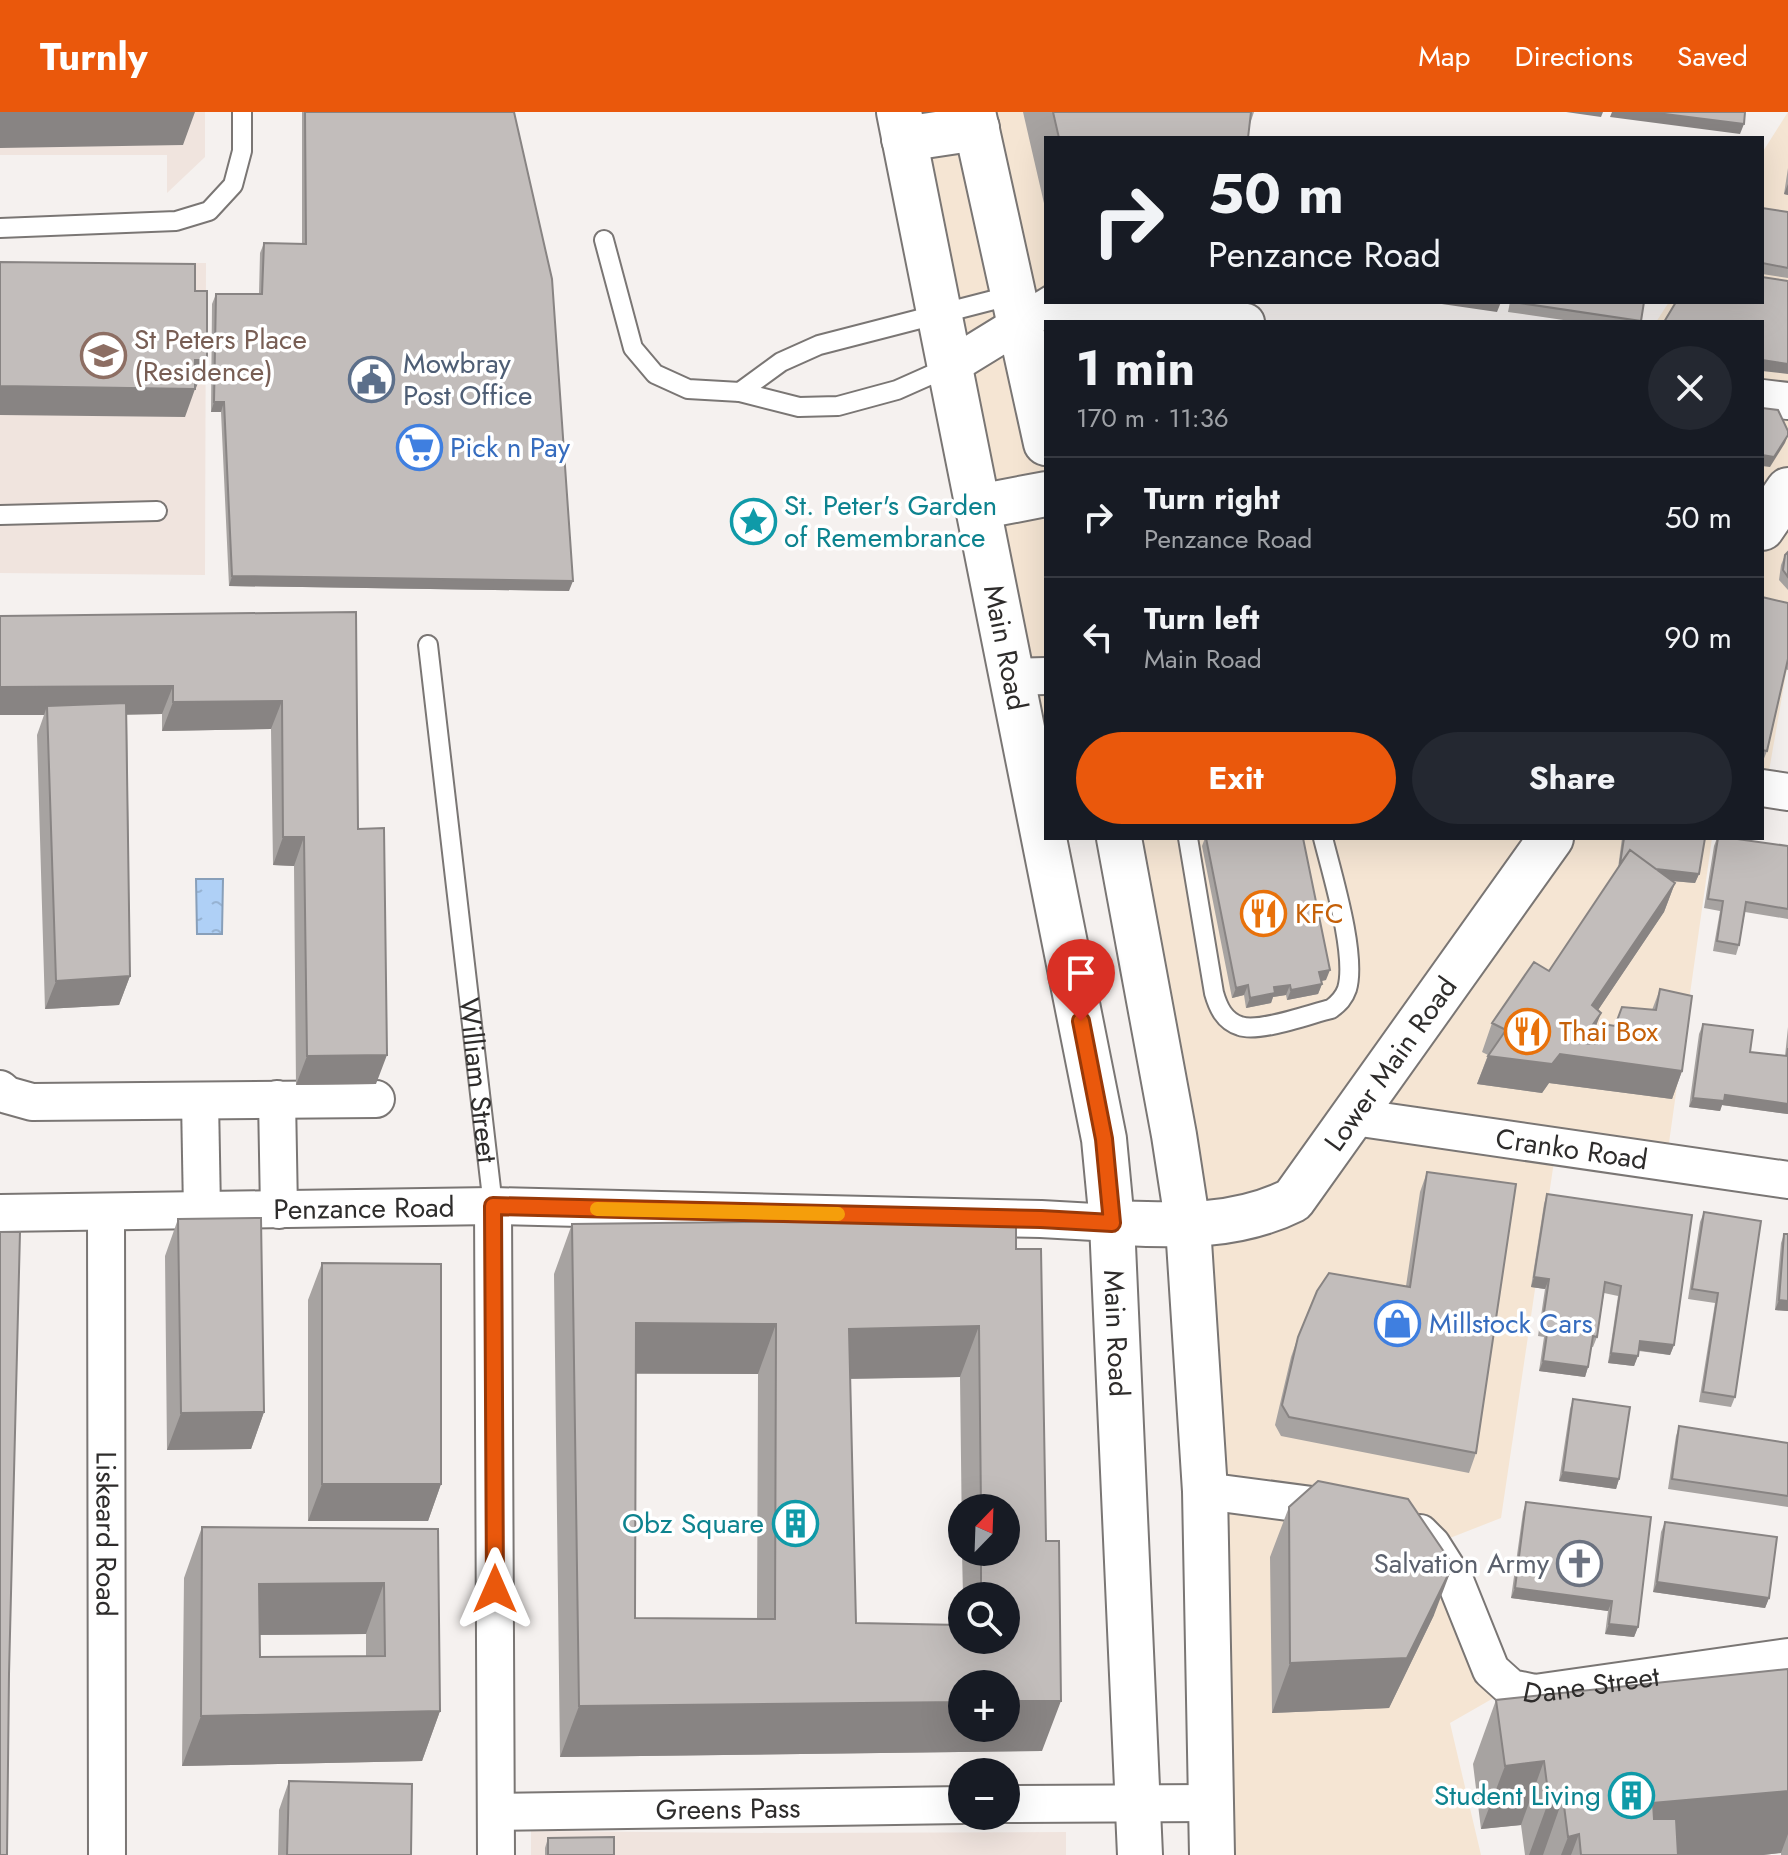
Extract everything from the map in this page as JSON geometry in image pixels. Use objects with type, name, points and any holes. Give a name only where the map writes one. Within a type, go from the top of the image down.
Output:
[{"type":"main road","points":[[901,126],[975,120],[1044,433]]},
{"type":"main road","name":"Main Road","points":[[901,126],[978,507],[1028,677],[1044,829]]},
{"type":"main road","points":[[1764,525],[1788,490]]},
{"type":"main road","points":[[978,507],[1044,494]]},
{"type":"main road","name":"Main Road","points":[[1046,840],[1104,1139],[1112,1223],[1140,1855]]},
{"type":"main road","points":[[1119,840],[1188,1226],[1205,1491],[1212,1855]]},
{"type":"main road","name":"Lower Main Road","points":[[1112,1223],[1188,1226],[1242,1220],[1267,1213],[1293,1200],[1550,840]]},
{"type":"street","points":[[951,366],[1018,309],[1044,304]]},
{"type":"street","points":[[1074,304],[1227,320]]},
{"type":"street","points":[[1764,398],[1788,401]]},
{"type":"street","points":[[1764,788],[1788,792]]},
{"type":"street","points":[[0,1089],[7,1095],[32,1102],[376,1099]]},
{"type":"street","points":[[277,1099],[279,1210]]},
{"type":"street","points":[[200,1101],[202,1210]]},
{"type":"street","name":"Cranko Road","points":[[1354,1117],[1788,1180]]},
{"type":"street","name":"Penzance Road","points":[[0,1213],[493,1206],[1112,1223]]},
{"type":"street","name":"William Street","points":[[493,1206],[496,1855]]},
{"type":"street","name":"Liskeard Road","points":[[106,1212],[107,1855]]},
{"type":"street","name":"Dane Street","points":[[1205,1491],[1380,1516],[1414,1528],[1432,1545],[1456,1583],[1491,1670],[1511,1688],[1535,1693],[1788,1657]]},
{"type":"street","points":[[1020,1804],[1211,1803]]},
{"type":"street","name":"Greens Pass","points":[[496,1812],[948,1805]]},
{"type":"lane","points":[[0,228],[176,221],[209,211],[233,185],[242,151],[242,112]]},
{"type":"lane","points":[[604,240],[633,348],[655,374],[688,389],[740,392],[799,407],[838,406],[897,390],[951,366]]},
{"type":"lane","points":[[740,392],[781,362],[819,345],[940,314],[1018,309]]},
{"type":"lane","points":[[0,515],[157,511]]},
{"type":"lane","name":"William Street","points":[[428,645],[493,1206]]},
{"type":"lane","points":[[1188,840],[1214,993],[1226,1017],[1241,1027],[1260,1026],[1331,1009],[1341,1002],[1346,992],[1349,966],[1323,840]]},
{"type":"shaded area","points":[[0,112],[205,112],[205,157],[167,193],[167,155],[0,155]]},
{"type":"shaded area","points":[[899,112],[1248,112],[1044,136],[1044,304],[1226,320],[1044,320],[1044,802]]},
{"type":"shaded area","points":[[1788,112],[1788,662],[1766,788],[1764,320],[1657,320],[1668,304],[1764,304],[1764,150]]},
{"type":"shaded area","name":"St Peters Place (Residence)","points":[[0,262],[206,263],[205,575],[0,573]]},
{"type":"shaded area","points":[[1119,840],[1712,840],[1666,1164],[1556,1148],[1501,1518],[1432,1545],[1511,1688],[1450,1723],[1481,1855],[1212,1855],[1205,1491]]},
{"type":"shaded area","points":[[531,1831],[1066,1832],[1066,1855],[531,1855]]},
{"type":"water","points":[[196,879],[223,879],[222,934],[197,934]]},
{"type":"building","points":[[305,112],[514,112],[552,279],[573,581],[232,576],[224,402],[214,402],[216,294],[262,294],[264,243],[306,244]]},
{"type":"building","points":[[1053,112],[1251,112],[1248,136],[1059,136]]},
{"type":"building","points":[[1649,112],[1745,112],[1744,124]]},
{"type":"building","points":[[1764,208],[1788,212],[1788,268],[1764,263]]},
{"type":"building","points":[[0,262],[195,264],[195,291],[207,291],[207,360],[195,360],[195,389],[0,386]]},
{"type":"building","points":[[1764,277],[1788,281],[1788,364],[1764,360],[1764,320],[1665,320],[1675,304],[1764,304]]},
{"type":"building","points":[[1526,304],[1644,304],[1641,320]]},
{"type":"building","points":[[1764,408],[1778,410],[1788,431],[1774,457],[1764,455]]},
{"type":"building","points":[[1788,552],[1788,577],[1783,570]]},
{"type":"building","points":[[1764,597],[1788,603],[1788,659],[1767,751],[1764,750]]},
{"type":"building","points":[[356,612],[358,829],[384,828],[387,1055],[307,1056],[304,837],[283,837],[282,701],[173,702],[173,686],[0,687],[0,616]]},
{"type":"building","points":[[126,703],[130,976],[56,981],[47,706]]},
{"type":"building","name":"KFC","points":[[1206,840],[1303,840],[1330,970],[1319,972],[1322,984],[1291,990],[1290,985],[1274,987],[1275,993],[1250,998],[1248,985],[1236,988]]},
{"type":"building","points":[[1624,840],[1705,840],[1699,874],[1656,869],[1630,850],[1620,864]]},
{"type":"building","points":[[1718,840],[1788,846],[1788,909],[1746,902],[1739,945],[1717,941],[1723,901],[1708,899]]},
{"type":"building","points":[[1630,850],[1675,883],[1592,1005],[1601,1013],[1580,1043],[1597,1044],[1602,1024],[1615,1026],[1622,1007],[1656,1010],[1660,989],[1692,996],[1682,1071],[1560,1054],[1552,1064],[1488,1056],[1506,1030],[1492,1023],[1534,962],[1549,971]]},
{"type":"building","points":[[1703,1024],[1753,1030],[1750,1052],[1787,1056],[1788,1048],[1788,1104],[1725,1095],[1724,1101],[1693,1098]]},
{"type":"building","name":"Millstock Cars","points":[[1427,1172],[1516,1184],[1476,1453],[1289,1417],[1282,1405],[1298,1337],[1317,1291],[1329,1273],[1410,1287]]},
{"type":"building","points":[[1547,1194],[1692,1215],[1674,1345],[1640,1341],[1638,1356],[1611,1353],[1621,1286],[1605,1282],[1597,1337],[1593,1336],[1588,1367],[1543,1361],[1548,1327],[1542,1326],[1549,1279],[1534,1277]]},
{"type":"building","points":[[1704,1212],[1761,1221],[1735,1397],[1703,1392],[1718,1293],[1692,1289]]},
{"type":"building","points":[[261,1218],[264,1412],[181,1413],[178,1219]]},
{"type":"building","points":[[1016,1219],[1016,1249],[1041,1249],[1046,1541],[1059,1541],[1061,1701],[1020,1701],[1020,1670],[948,1670],[948,1702],[579,1706],[572,1224]],"holes":[[[636,1323],[776,1324],[775,1619],[635,1618]],[[979,1326],[981,1494],[1020,1494],[1020,1566],[981,1566],[981,1582],[1020,1582],[1020,1654],[948,1654],[948,1625],[856,1623],[849,1329]]]},
{"type":"building","points":[[0,1232],[20,1232],[7,1855],[0,1855]]},
{"type":"building","points":[[1784,1234],[1788,1234],[1788,1301],[1779,1300]]},
{"type":"building","points":[[322,1263],[441,1264],[441,1484],[322,1484]]},
{"type":"building","points":[[1573,1399],[1630,1407],[1619,1479],[1563,1472]]},
{"type":"building","points":[[1679,1426],[1788,1443],[1788,1496],[1672,1479]]},
{"type":"building","points":[[1318,1481],[1408,1499],[1453,1565],[1407,1658],[1290,1663],[1289,1507]]},
{"type":"building","name":"Salvation Army","points":[[1526,1502],[1651,1517],[1638,1627],[1609,1624],[1612,1601],[1515,1588]]},
{"type":"building","points":[[1665,1522],[1777,1537],[1769,1598],[1657,1582]]},
{"type":"building","points":[[202,1527],[438,1529],[440,1711],[201,1716]],"holes":[[[384,1583],[385,1656],[260,1657],[259,1584]]]},
{"type":"building","points":[[1788,1669],[1788,1791],[1653,1803],[1654,1819],[1676,1819],[1678,1855],[1581,1855],[1579,1834],[1568,1837],[1563,1798],[1549,1800],[1544,1761],[1505,1766],[1496,1700]]},
{"type":"building","points":[[289,1781],[412,1784],[411,1855],[287,1855]]},
{"type":"building","points":[[614,1837],[614,1855],[548,1855],[548,1838]]},
{"type":"slow traffic","points":[[597,1209],[838,1214]]},
{"type":"place","name":"St Peters Place (Residence)","points":[[103,355]]},
{"type":"place","name":"Mowbray Post Office","points":[[372,379]]},
{"type":"place","name":"Pick n Pay","points":[[419,447]]},
{"type":"place","name":"St. Peter's Garden of Remembrance","points":[[753,521]]},
{"type":"place","name":"KFC","points":[[1264,913]]},
{"type":"place","name":"Thai Box","points":[[1528,1031]]},
{"type":"place","name":"Millstock Cars","points":[[1398,1323]]},
{"type":"place","name":"Obz Square","points":[[795,1523]]},
{"type":"place","name":"Salvation Army","points":[[1580,1563]]},
{"type":"place","name":"Student Living","points":[[1632,1795]]},
{"type":"route","points":[[495,1589],[493,1206],[1112,1223],[1104,1139],[1081,1021]]}]
